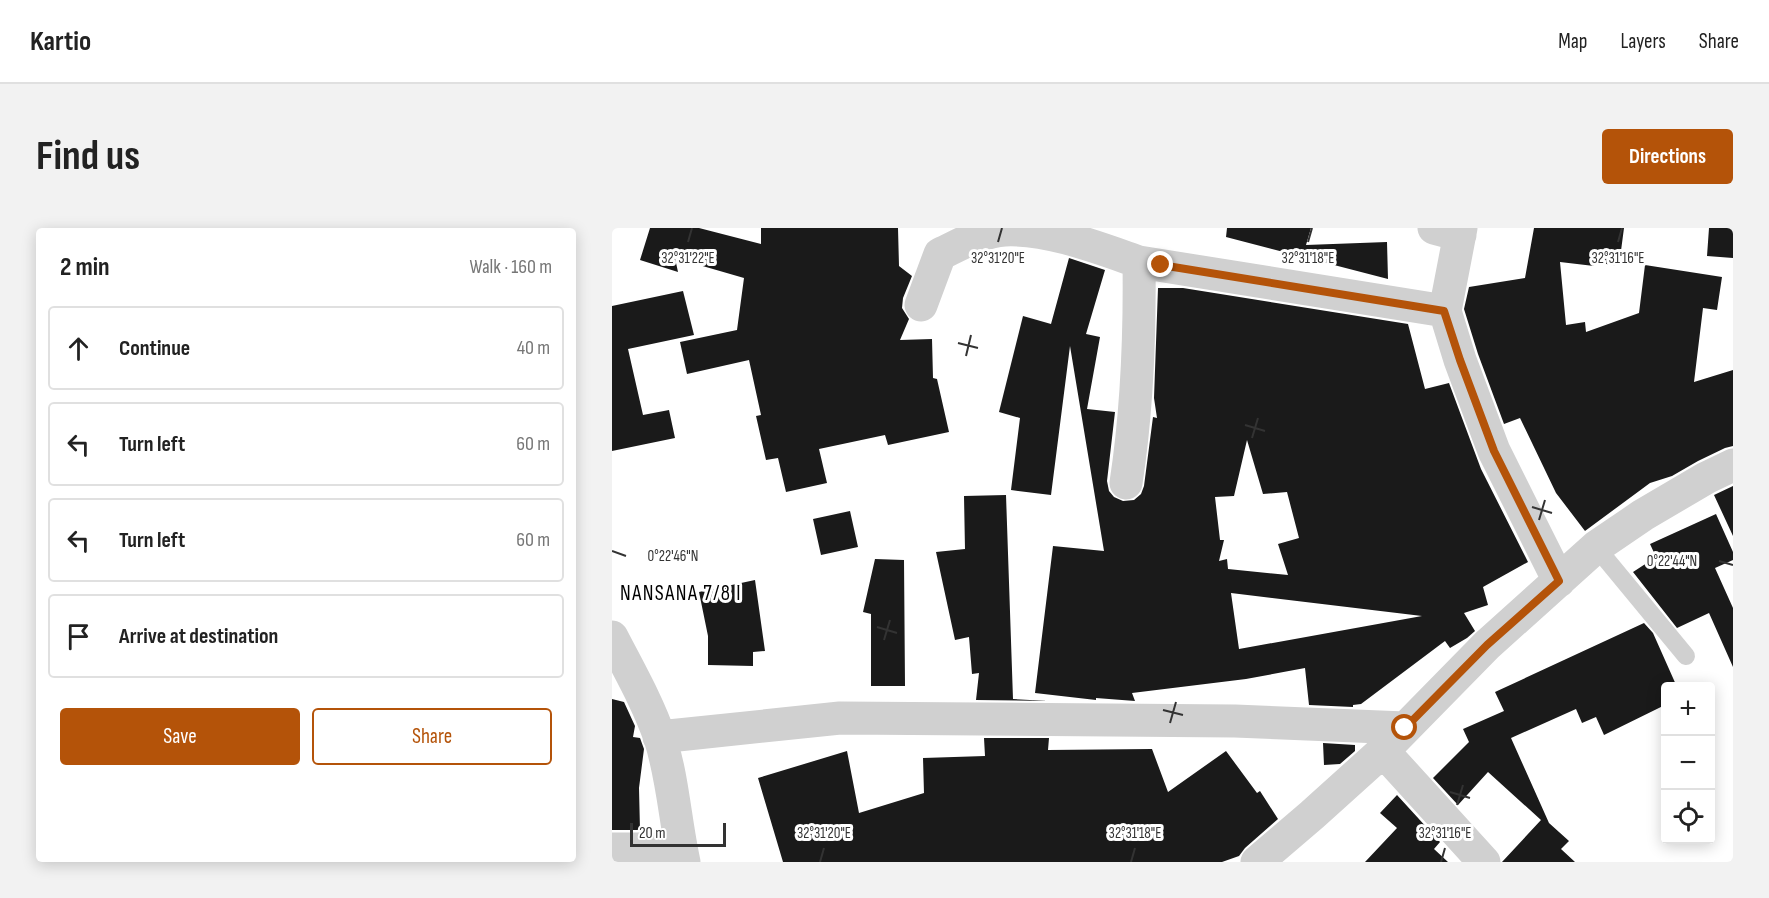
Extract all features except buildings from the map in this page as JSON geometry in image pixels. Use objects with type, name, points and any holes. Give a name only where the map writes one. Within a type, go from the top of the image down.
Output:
[{"type":"street","points":[[921,305],[940,254],[986,234],[1005,230],[1050,234],[1139,262],[1444,311]]},
{"type":"street","points":[[1452,230],[1444,311],[1494,451],[1559,581]]},
{"type":"street","points":[[1126,483],[1137,377],[1139,262]]},
{"type":"street","points":[[1257,862],[1383,751],[1487,645],[1596,547],[1643,515],[1733,465]]},
{"type":"street","points":[[612,637],[659,737],[668,771],[683,856],[612,849]]},
{"type":"street","points":[[659,737],[840,718],[1235,721],[1405,728]]},
{"type":"street","points":[[1383,751],[1484,862]]},
{"type":"lane","points":[[1596,547],[1686,656]]},
{"type":"district","name":"NANSANA 7/8 I","points":[[681,593]]},
{"type":"route","points":[[1161,265],[1444,311],[1494,451],[1559,581],[1487,645],[1405,728]]}]
